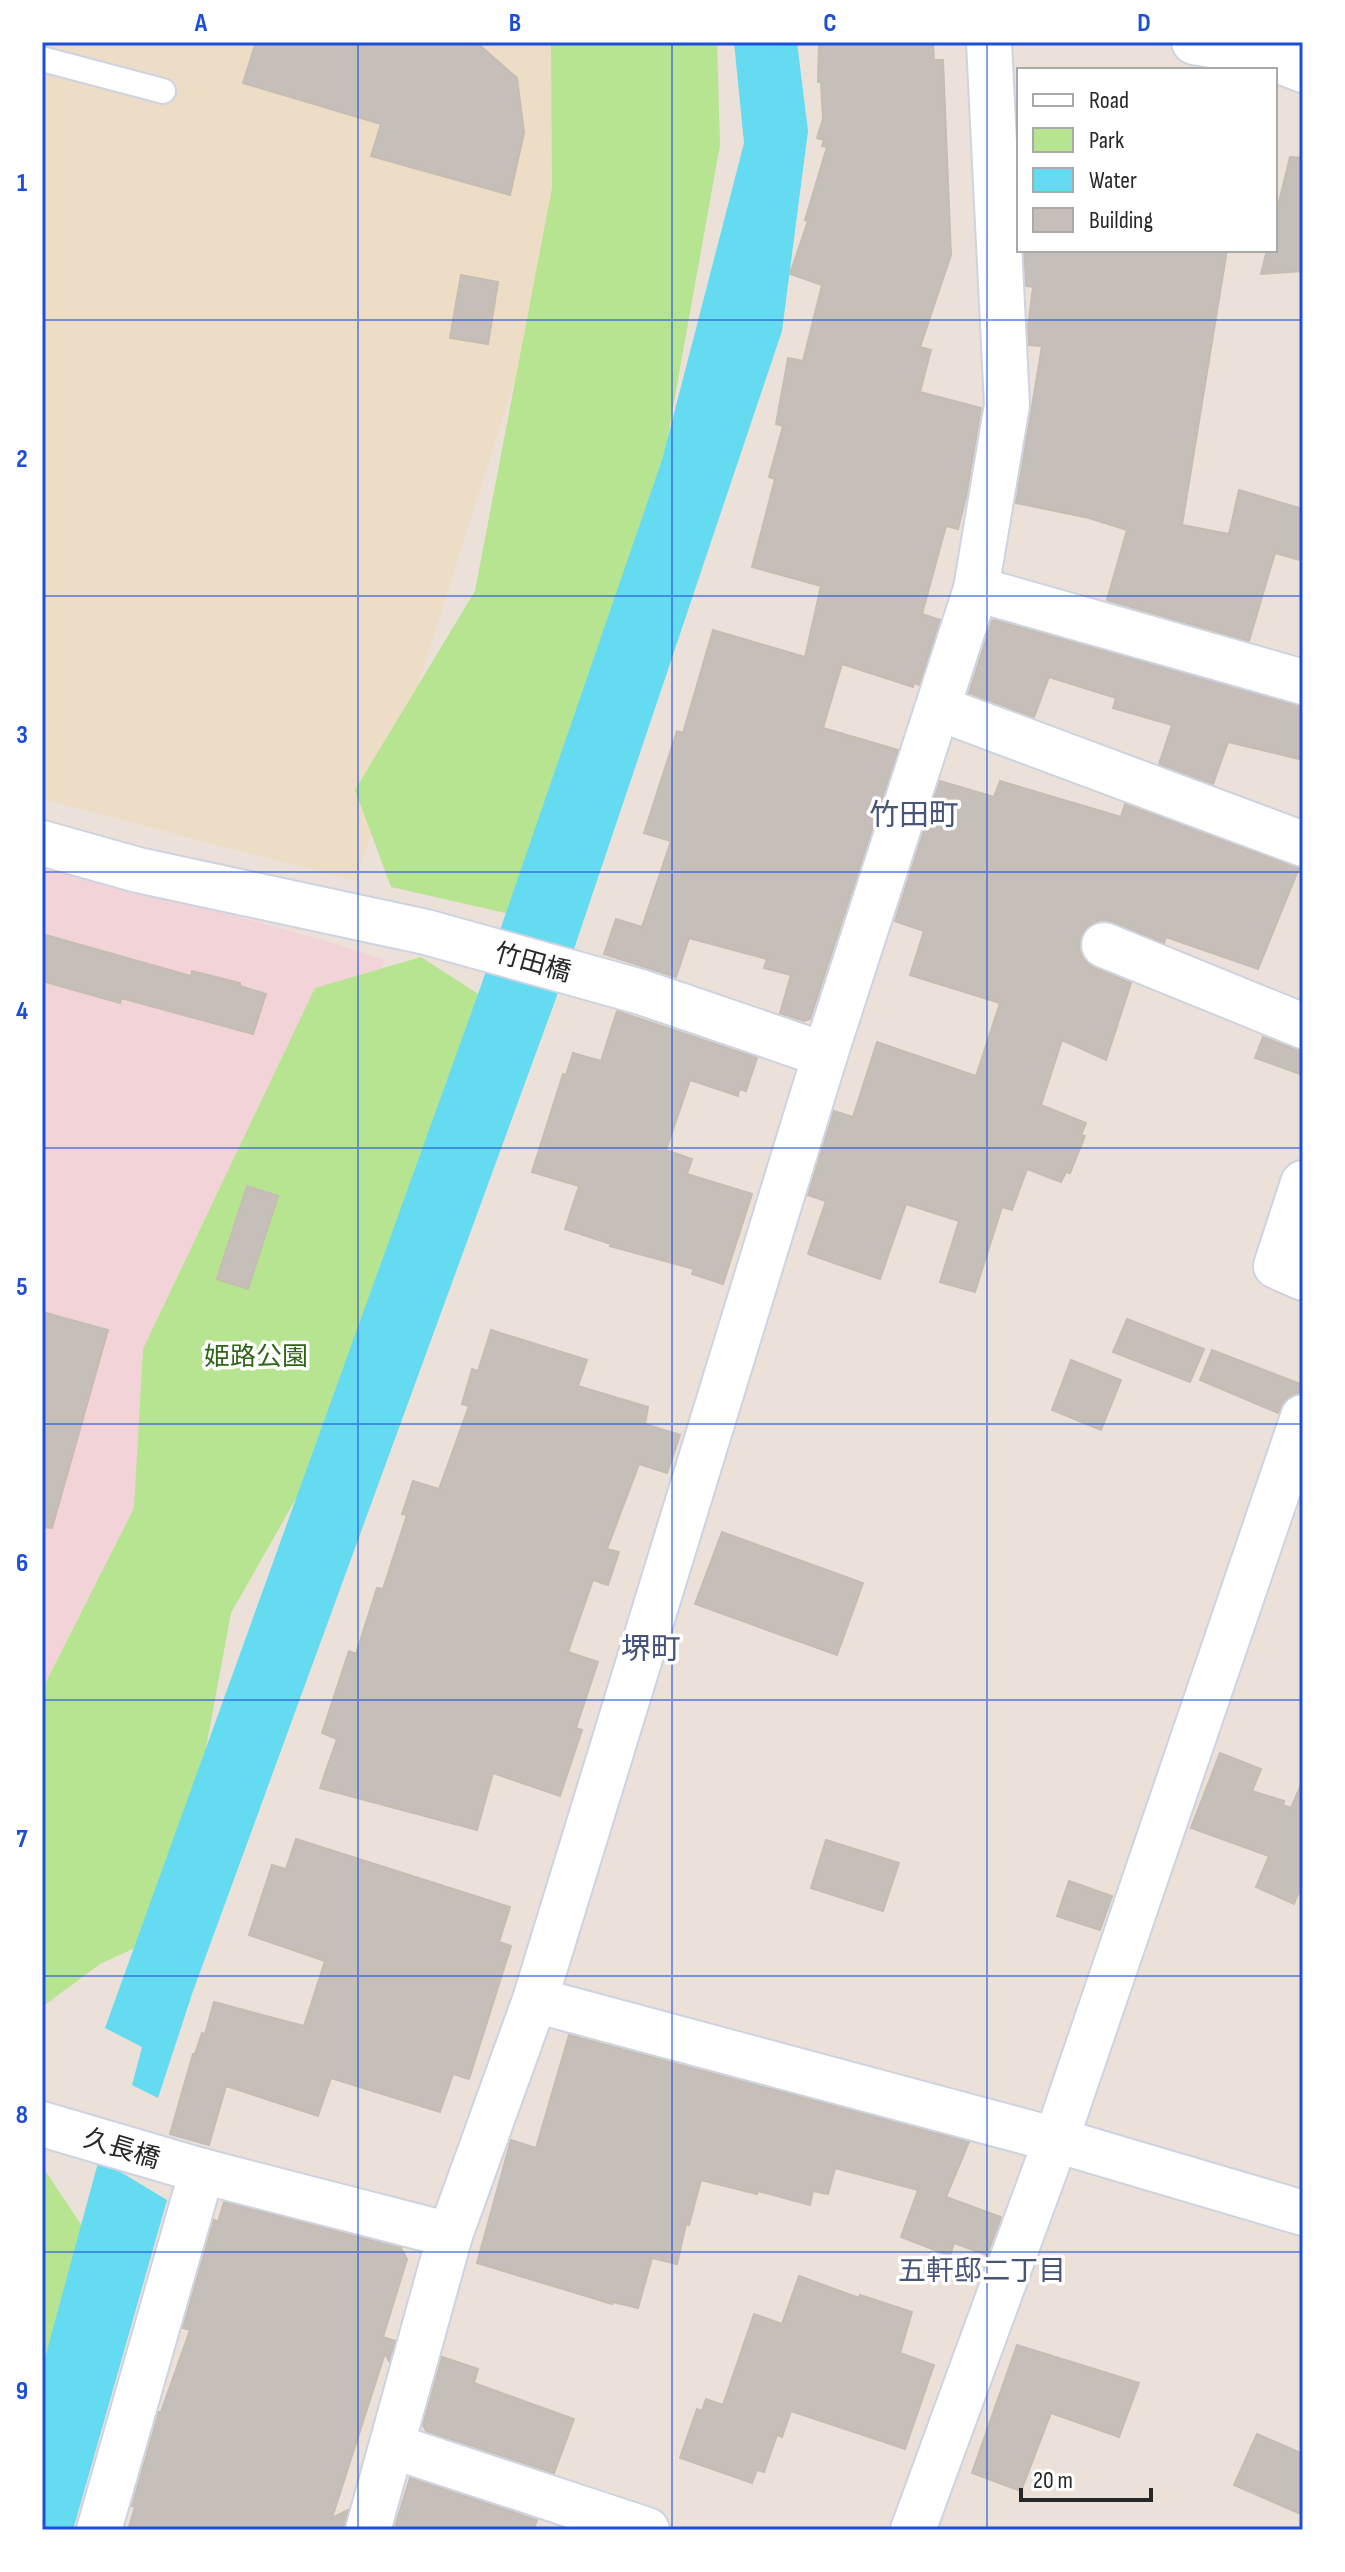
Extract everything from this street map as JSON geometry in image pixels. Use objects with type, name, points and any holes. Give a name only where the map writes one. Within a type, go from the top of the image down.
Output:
[{"type":"street","points":[[368,2530],[450,2235],[535,2000],[825,1055],[976,589],[1007,405],[989,42]]},
{"type":"street","points":[[1194,42],[1262,54],[1303,70]]},
{"type":"street","points":[[976,589],[1303,682]]},
{"type":"street","points":[[938,708],[1303,844]]},
{"type":"street","name":"竹田橋","points":[[42,843],[138,870],[426,932],[641,992],[825,1055]]},
{"type":"street","points":[[1104,945],[1303,1026]]},
{"type":"street","points":[[1303,1183],[1276,1266],[1303,1278]]},
{"type":"street","points":[[913,2530],[1056,2140],[1303,1417]]},
{"type":"street","points":[[535,2000],[1056,2140],[1303,2213]]},
{"type":"street","name":"久長橋","points":[[42,2124],[202,2171],[450,2235]]},
{"type":"street","points":[[99,2530],[202,2171]]},
{"type":"street","points":[[392,2446],[647,2530]]},
{"type":"lane","points":[[42,59],[163,91]]},
{"type":"shaded area","points":[[42,42],[575,42],[570,206],[356,881],[42,799]]},
{"type":"shaded area","points":[[42,863],[385,960],[134,1700],[54,2002],[42,1999]]},
{"type":"green space","points":[[551,42],[717,42],[720,145],[632,636],[523,917],[391,887],[355,790],[475,591],[552,188]]},
{"type":"green space","name":"姫路公園","points":[[421,957],[497,1006],[353,1398],[231,1613],[172,1931],[100,1964],[42,2007],[42,1690],[134,1508],[143,1349],[315,988]]},
{"type":"green space","points":[[42,2166],[112,2271],[42,2517]]},
{"type":"water","points":[[734,42],[797,42],[808,131],[782,331],[574,949],[192,1994],[158,2098],[132,2085],[142,2047],[105,2028],[477,997],[662,460],[744,143]]},
{"type":"water","points":[[99,2159],[167,2200],[73,2530],[42,2530],[42,2369]]},
{"type":"building","points":[[256,42],[478,44],[517,78],[524,133],[510,195],[371,156],[381,124],[243,83]]},
{"type":"building","points":[[819,42],[933,42],[934,60],[943,60],[951,255],[920,347],[931,350],[920,392],[981,408],[958,529],[946,526],[922,614],[940,620],[919,685],[914,683],[913,687],[842,664],[823,728],[898,750],[810,1019],[804,1021],[780,1013],[791,975],[764,968],[767,959],[689,938],[676,977],[604,954],[616,919],[642,927],[671,841],[644,833],[677,731],[683,733],[713,630],[805,657],[821,586],[752,567],[775,479],[769,477],[783,426],[776,424],[788,358],[803,361],[822,285],[790,274],[808,221],[805,220],[827,147],[822,146],[824,140],[817,138],[823,119],[821,82],[818,82]]},
{"type":"building","points":[[1290,157],[1303,158],[1303,271],[1261,274],[1266,252],[1277,252],[1277,210]]},
{"type":"building","points":[[1024,252],[1227,252],[1182,525],[1229,534],[1239,490],[1303,509],[1303,561],[1275,553],[1249,641],[1107,600],[1127,530],[1089,518],[1016,503],[1042,346],[1029,345],[1033,287],[1026,286]]},
{"type":"building","points":[[461,275],[498,282],[488,344],[450,338]]},
{"type":"building","points":[[994,620],[1303,706],[1303,760],[1228,742],[1213,784],[1159,764],[1172,725],[1113,708],[1116,698],[1049,677],[1034,717],[969,693]]},
{"type":"building","points":[[940,781],[994,797],[1000,781],[1121,817],[1125,804],[1299,868],[1258,969],[1166,937],[1164,943],[1113,922],[1100,920],[1088,926],[1081,936],[1079,948],[1084,960],[1131,983],[1106,1060],[1062,1040],[1041,1105],[1086,1123],[1081,1135],[1085,1136],[1070,1173],[1066,1172],[1061,1182],[1027,1169],[1012,1210],[1002,1207],[975,1292],[940,1282],[959,1221],[906,1204],[880,1279],[808,1254],[826,1201],[808,1195],[834,1111],[853,1117],[877,1042],[976,1076],[1000,1003],[910,975],[924,931],[895,921]]},
{"type":"building","points":[[42,934],[191,976],[192,971],[240,983],[240,986],[266,994],[253,1034],[121,998],[120,1003],[42,981]]},
{"type":"building","points":[[617,1011],[757,1058],[746,1091],[739,1089],[738,1096],[690,1080],[666,1150],[692,1159],[687,1174],[752,1194],[723,1284],[692,1274],[694,1269],[610,1246],[565,1229],[579,1186],[532,1172],[563,1074],[566,1075],[573,1053],[601,1061]]},
{"type":"building","points":[[1263,1037],[1303,1050],[1303,1075],[1255,1058]]},
{"type":"building","points":[[247,1186],[278,1196],[248,1289],[217,1279]]},
{"type":"building","points":[[42,1312],[108,1330],[52,1528],[42,1527]]},
{"type":"building","points":[[1127,1319],[1204,1349],[1190,1382],[1113,1352]]},
{"type":"building","points":[[491,1330],[587,1360],[578,1386],[648,1407],[645,1424],[680,1435],[667,1473],[639,1464],[607,1549],[619,1552],[608,1585],[593,1580],[568,1652],[598,1662],[576,1728],[582,1730],[560,1796],[493,1773],[477,1830],[320,1788],[337,1739],[322,1733],[349,1651],[356,1654],[377,1588],[383,1589],[407,1515],[402,1514],[413,1481],[439,1489],[469,1406],[462,1404],[472,1369],[478,1371]]},
{"type":"building","points":[[1212,1350],[1303,1385],[1303,1393],[1287,1398],[1278,1413],[1200,1380]]},
{"type":"building","points":[[1071,1360],[1121,1380],[1101,1430],[1052,1410]]},
{"type":"building","points":[[722,1532],[863,1583],[837,1655],[695,1604]]},
{"type":"building","points":[[1220,1753],[1261,1769],[1252,1791],[1284,1801],[1283,1805],[1291,1808],[1303,1780],[1303,1882],[1294,1904],[1256,1887],[1269,1856],[1191,1828]]},
{"type":"building","points":[[296,1839],[510,1907],[499,1942],[511,1946],[469,2079],[453,2074],[440,2112],[331,2078],[318,2116],[226,2086],[209,2145],[170,2134],[193,2054],[202,2033],[205,2034],[214,2002],[304,2026],[325,1961],[249,1935],[272,1865],[286,1869]]},
{"type":"building","points":[[826,1840],[899,1863],[883,1911],[811,1888]]},
{"type":"building","points":[[1069,1881],[1112,1896],[1100,1930],[1057,1916]]},
{"type":"building","points":[[569,2035],[969,2142],[946,2197],[1001,2217],[987,2255],[954,2243],[950,2256],[901,2237],[918,2190],[835,2168],[828,2194],[813,2191],[810,2205],[701,2180],[677,2264],[652,2258],[638,2308],[612,2304],[477,2263],[511,2140],[536,2148]]},
{"type":"building","points":[[224,2202],[401,2248],[407,2259],[383,2337],[395,2341],[389,2361],[385,2353],[332,2518],[348,2510],[344,2530],[128,2530],[159,2412],[190,2330],[183,2328],[214,2220],[218,2222]]},
{"type":"building","points":[[799,2276],[859,2298],[860,2295],[912,2312],[900,2353],[934,2365],[905,2449],[791,2411],[782,2437],[777,2435],[764,2472],[757,2470],[752,2483],[680,2458],[697,2409],[702,2411],[706,2399],[723,2405],[754,2314],[782,2324]]},
{"type":"building","points":[[1017,2345],[1139,2383],[1119,2437],[1051,2413],[1021,2491],[972,2473]]},
{"type":"building","points":[[442,2357],[478,2369],[474,2383],[574,2419],[554,2473],[426,2431],[423,2425]]},
{"type":"building","points":[[1257,2434],[1303,2454],[1303,2515],[1234,2485]]},
{"type":"building","points":[[410,2478],[537,2520],[533,2530],[394,2530]]},
{"type":"district","name":"竹田町","points":[[914,815]]},
{"type":"district","name":"堺町","points":[[651,1649]]},
{"type":"district","name":"五軒邸二丁目","points":[[982,2270]]}]
